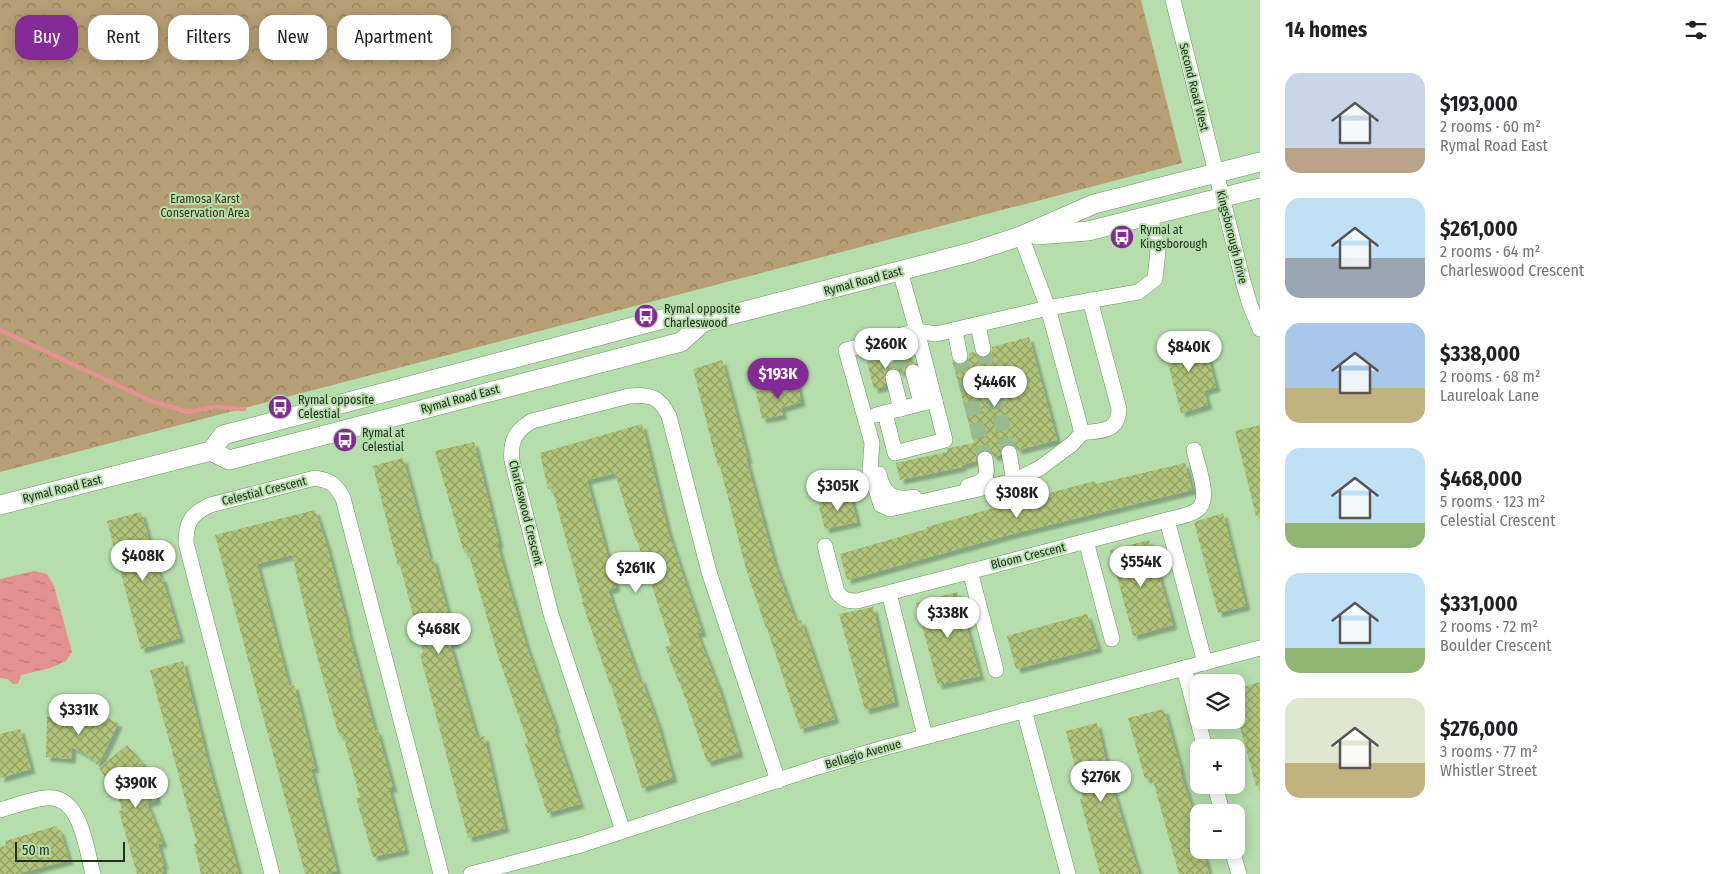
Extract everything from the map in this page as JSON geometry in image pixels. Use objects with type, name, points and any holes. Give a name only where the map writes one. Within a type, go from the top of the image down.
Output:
[{"type":"main road","name":"Rymal Road East","points":[[0,505],[211,451],[223,435],[674,316],[703,322],[972,252],[1021,236],[1094,204],[1260,162]]},
{"type":"main road","name":"Rymal Road East","points":[[1021,236],[1088,231],[1260,188]]},
{"type":"main road","name":"Rymal Road East","points":[[211,451],[229,460],[681,342],[703,322]]},
{"type":"street","name":"Second Road West","points":[[1173,0],[1215,173]]},
{"type":"street","name":"Kingsborough Drive","points":[[1215,173],[1244,285],[1260,329]]},
{"type":"street","points":[[985,459],[987,475],[984,480],[958,489],[901,500],[884,489],[846,350],[899,336],[955,331],[1048,308],[1138,292],[1155,279],[1158,251],[1150,215]]},
{"type":"street","points":[[1021,236],[1048,308],[1082,433]]},
{"type":"street","points":[[898,354],[900,271]]},
{"type":"street","points":[[872,443],[870,470],[881,505],[890,509],[1014,481],[1040,468],[1072,444],[1082,433],[1111,428],[1119,420],[1119,409],[1090,300]]},
{"type":"street","points":[[978,325],[983,349]]},
{"type":"street","points":[[955,331],[960,356]]},
{"type":"street","points":[[899,336],[917,405]]},
{"type":"street","points":[[885,413],[895,453],[945,440],[917,405],[903,374],[917,405]]},
{"type":"street","name":"Charleswood Crescent","points":[[623,831],[551,614],[512,462],[511,449],[514,438],[523,427],[532,421],[629,396],[644,395],[654,398],[663,404],[669,416],[709,572],[778,781]]},
{"type":"street","points":[[865,418],[917,405]]},
{"type":"street","name":"Bloom Crescent","points":[[825,546],[837,592],[841,598],[848,601],[857,601],[889,593],[1189,514],[1199,509],[1204,503],[1205,495],[1194,450]]},
{"type":"street","points":[[1009,453],[1014,481]]},
{"type":"street","name":"Celestial Crescent","points":[[272,874],[186,542],[186,529],[192,517],[210,505],[315,478],[327,480],[336,486],[343,498],[441,874]]},
{"type":"street","points":[[1167,520],[1205,663]]},
{"type":"street","points":[[1086,541],[1112,638]]},
{"type":"street","points":[[970,571],[996,670]]},
{"type":"street","points":[[889,593],[926,736]]},
{"type":"street","name":"Bellagio Avenue","points":[[471,874],[581,845],[821,766],[926,736],[1260,648]]},
{"type":"street","points":[[1184,668],[1203,739]]},
{"type":"street","points":[[1024,710],[1068,874]]},
{"type":"street","points":[[0,810],[45,798],[59,798],[72,807],[78,817],[93,874]]},
{"type":"street","points":[[1234,859],[1238,874]]},
{"type":"green space","name":"Eramosa Karst Conservation Area","points":[[0,0],[1141,0],[1182,163],[0,472]]},
{"type":"water","points":[[34,571],[47,574],[54,586],[72,652],[66,661],[50,668],[21,675],[18,684],[13,684],[8,679],[0,678],[0,579]]},
{"type":"building","points":[[1191,336],[1194,349],[1205,346],[1216,387],[1204,391],[1208,405],[1181,413],[1163,344]]},
{"type":"building","points":[[1029,337],[1057,440],[1018,450],[1013,444],[1007,444],[1000,449],[1000,455],[994,457],[989,450],[983,450],[976,455],[976,461],[962,465],[962,467],[900,480],[896,463],[947,452],[949,448],[974,443],[952,360],[957,365],[962,365],[969,359],[969,353],[974,352],[980,358],[985,358],[992,352],[992,347]]},
{"type":"building","points":[[897,354],[904,360],[913,358],[914,363],[906,366],[903,374],[895,368],[887,370],[884,375],[886,386],[874,389],[867,362],[879,359],[885,365],[891,365],[897,359]]},
{"type":"building","points":[[722,360],[748,459],[746,459],[774,561],[796,622],[801,620],[835,719],[800,729],[746,569],[693,369]]},
{"type":"building","points":[[797,382],[801,402],[781,408],[783,415],[762,419],[756,392]]},
{"type":"building","points":[[642,424],[668,531],[702,632],[697,633],[719,689],[739,753],[707,762],[686,700],[665,647],[671,645],[615,473],[587,480],[616,587],[608,590],[639,679],[641,678],[658,725],[673,778],[642,788],[611,685],[582,602],[552,488],[548,489],[540,453]]},
{"type":"building","points":[[1260,425],[1260,516],[1256,516],[1235,431]]},
{"type":"building","points":[[474,442],[499,543],[497,544],[526,645],[556,728],[554,729],[580,804],[547,813],[525,744],[528,743],[498,656],[468,552],[464,553],[435,451]]},
{"type":"building","points":[[403,458],[430,559],[433,558],[456,643],[450,644],[477,738],[484,736],[505,828],[468,838],[420,654],[423,653],[400,565],[398,566],[373,466]]},
{"type":"building","points":[[1185,463],[1192,490],[1016,533],[847,580],[840,554],[1015,502],[1095,481],[1096,484]]},
{"type":"building","points":[[850,494],[857,522],[825,529],[818,503]]},
{"type":"building","points":[[315,510],[327,546],[375,731],[377,730],[393,788],[389,788],[405,850],[373,857],[356,798],[360,798],[343,735],[339,736],[292,555],[257,564],[289,686],[294,685],[315,768],[311,769],[337,871],[323,874],[305,874],[215,535]]},
{"type":"building","points":[[141,512],[180,638],[141,649],[107,521]]},
{"type":"building","points":[[1223,513],[1246,606],[1218,613],[1194,522]]},
{"type":"building","points":[[1149,540],[1173,625],[1133,636],[1110,550]]},
{"type":"building","points":[[957,592],[980,676],[938,685],[916,603]]},
{"type":"building","points":[[873,607],[895,702],[865,710],[839,614]]},
{"type":"building","points":[[1087,614],[1098,648],[1016,669],[1007,636]]},
{"type":"building","points":[[183,661],[206,755],[239,874],[201,874],[194,844],[197,843],[150,670]]},
{"type":"building","points":[[1260,682],[1260,786],[1256,786],[1245,739],[1243,739],[1241,729],[1245,729],[1245,686]]},
{"type":"building","points":[[1164,709],[1191,804],[1190,859],[1205,859],[1209,874],[1179,874],[1152,777],[1145,779],[1128,718]]},
{"type":"building","points":[[92,711],[118,723],[98,766],[93,759],[72,747],[71,759],[46,757],[47,717],[89,718]]},
{"type":"building","points":[[1097,723],[1112,786],[1139,874],[1100,874],[1080,799],[1083,799],[1066,731]]},
{"type":"building","points":[[20,729],[31,769],[0,778],[0,734]]},
{"type":"building","points":[[127,745],[148,769],[157,800],[147,803],[163,843],[158,844],[164,865],[162,866],[164,874],[137,874],[119,811],[122,810],[118,796],[99,768]]},
{"type":"building","points":[[56,826],[60,830],[69,860],[17,874],[0,874],[0,847],[6,846],[5,841]]},
{"type":"waterway","points":[[0,330],[151,401],[187,412],[216,407],[244,409]]},
{"type":"tunnel","points":[[983,349],[1009,453]]},
{"type":"tunnel","points":[[898,354],[903,374]]},
{"type":"tunnel","points":[[960,356],[985,459]]},
{"type":"place","name":"Rymal at Kingsborough","points":[[1122,237]]},
{"type":"place","name":"Rymal opposite Charleswood","points":[[646,316]]},
{"type":"place","name":"Rymal opposite Celestial","points":[[280,407]]},
{"type":"place","name":"Rymal at Celestial","points":[[345,440]]}]
